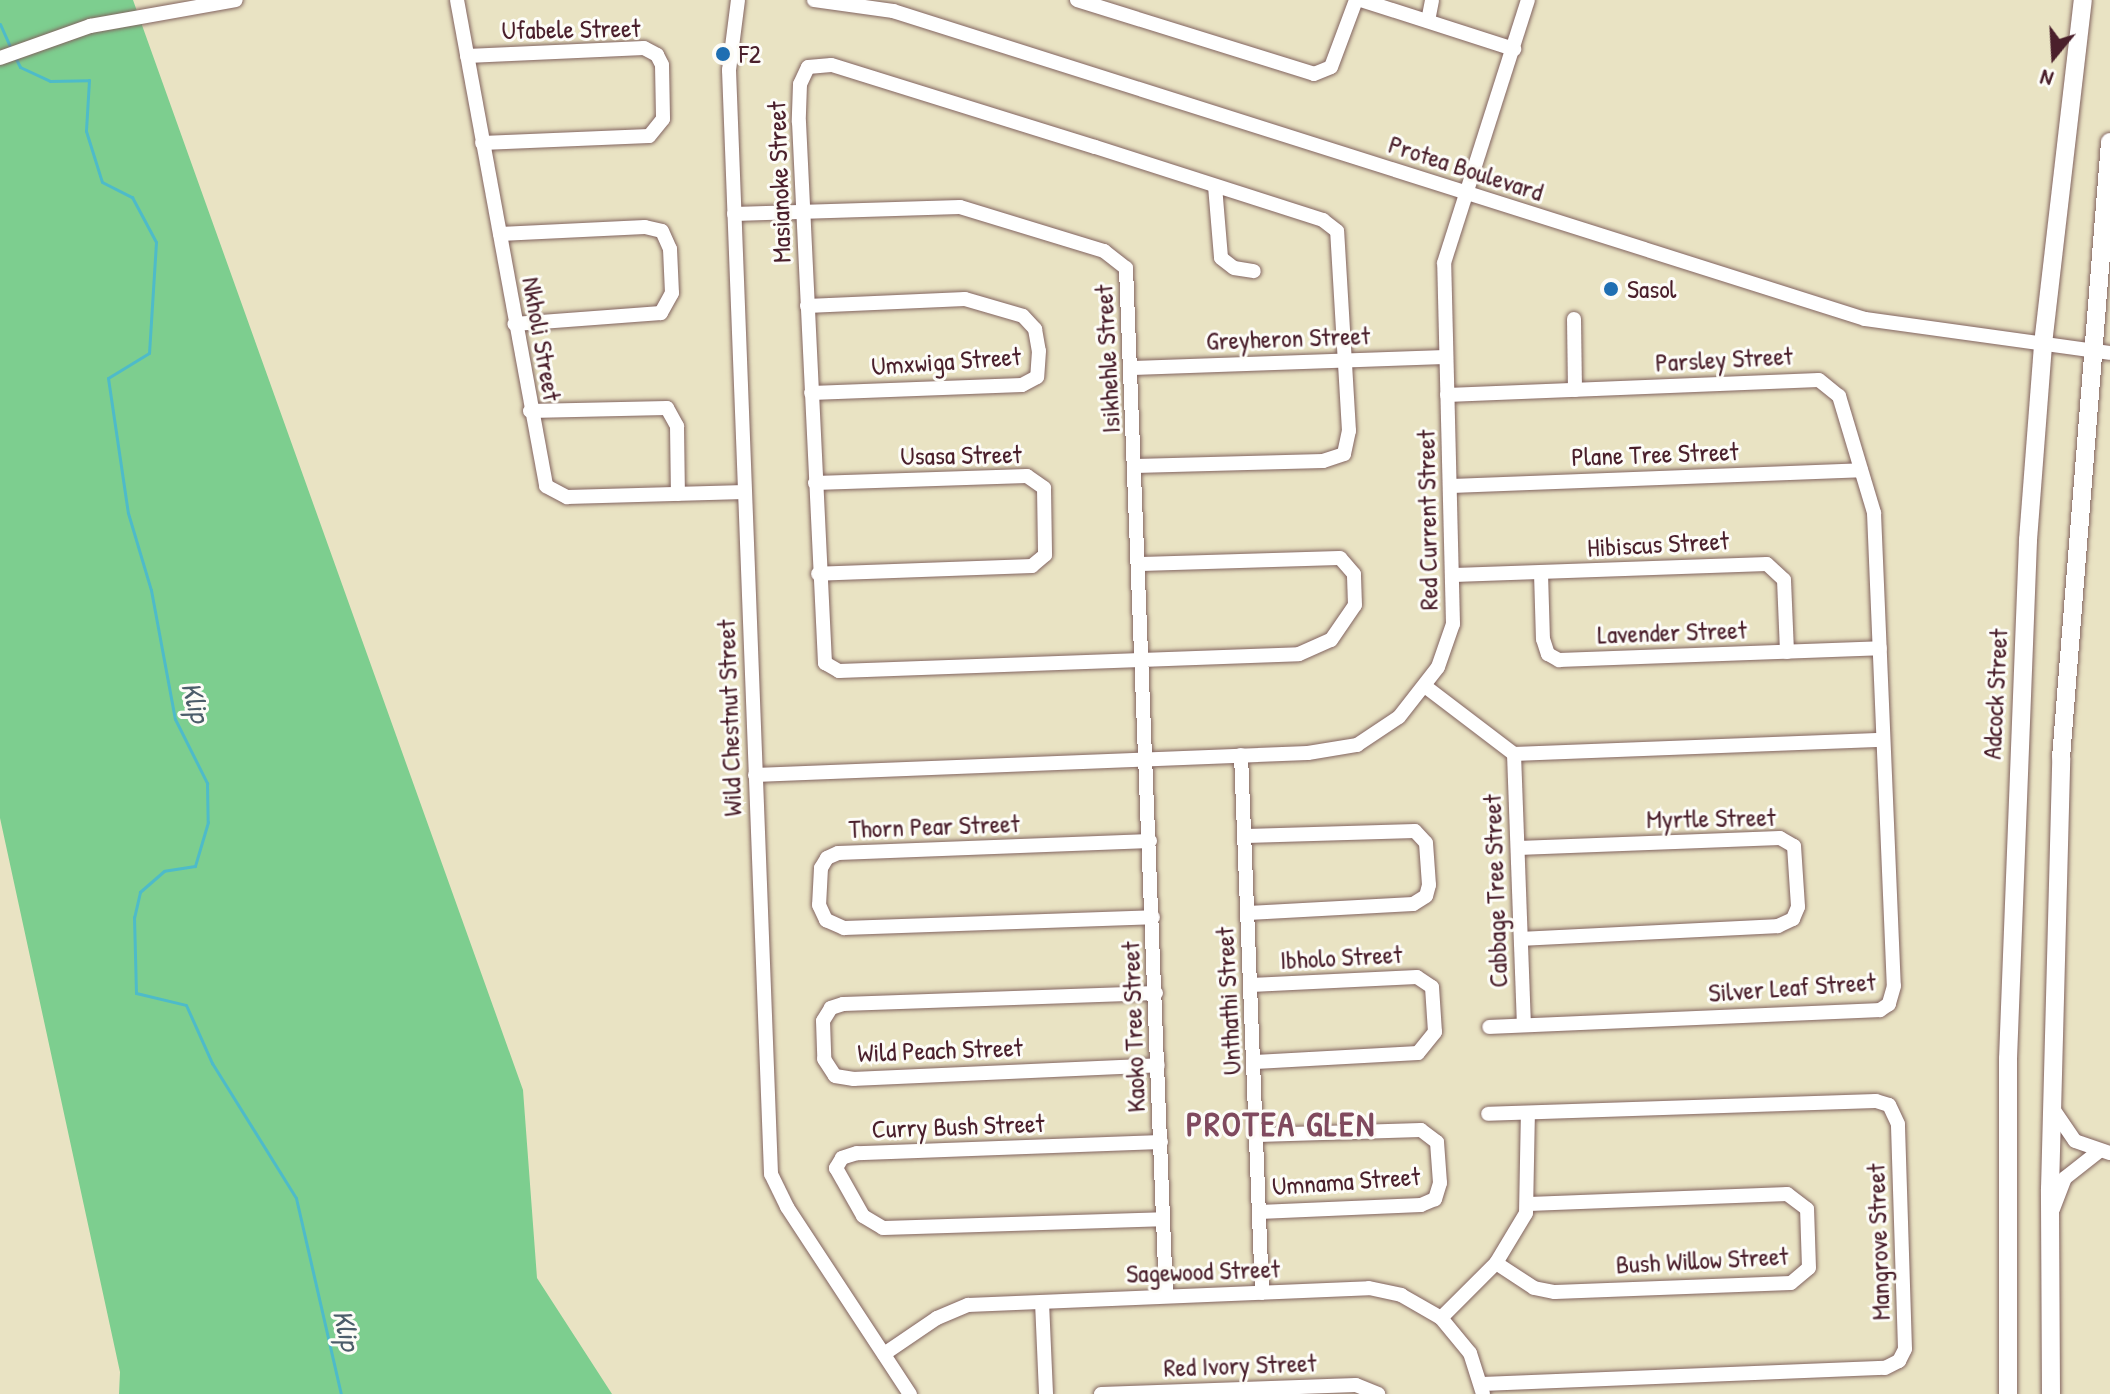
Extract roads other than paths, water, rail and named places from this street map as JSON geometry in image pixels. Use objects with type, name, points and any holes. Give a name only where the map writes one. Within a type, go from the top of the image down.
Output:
[{"type":"main road","name":"Adcock Street","points":[[2008,1394],[2015,819],[2043,344],[2083,0]]},
{"type":"main road","points":[[2051,1394],[2051,1105],[2065,688],[2090,350],[2110,142]]},
{"type":"street","points":[[0,58],[90,26],[155,11],[236,0]]},
{"type":"street","name":"Nkholi Street","points":[[457,0],[543,480],[554,494],[745,492]]},
{"type":"street","name":"Wild Chestnut Street","points":[[738,0],[729,70],[771,1174],[779,1195],[910,1394]]},
{"type":"street","name":"Protea Boulevard","points":[[814,0],[893,11],[1865,319],[2110,353]]},
{"type":"street","points":[[1077,0],[1314,74],[1331,67],[1358,0],[1514,49]]},
{"type":"street","points":[[1428,21],[1432,0]]},
{"type":"street","name":"Red Current Street","points":[[755,775],[1241,755],[1357,745],[1399,717],[1426,687],[1453,624],[1452,486],[1444,263],[1528,0]]},
{"type":"street","name":"Ufabele Street","points":[[467,56],[644,48],[662,65],[663,119],[649,136],[482,143]]},
{"type":"street","name":"Masianoke Street","points":[[1142,658],[834,671],[821,651],[799,92],[805,69],[817,64],[1323,220],[1337,231],[1345,359]]},
{"type":"street","points":[[1215,186],[1221,258],[1234,268],[1254,271]]},
{"type":"street","name":"Isikhehle Street","points":[[734,214],[960,207],[1104,251],[1119,259],[1128,275],[1147,757]]},
{"type":"street","points":[[500,234],[645,227],[662,231],[670,249],[672,293],[661,313],[514,324]]},
{"type":"street","name":"Umxwiga Street","points":[[807,306],[965,299],[1023,316],[1035,329],[1039,351],[1037,377],[1022,385],[811,393]]},
{"type":"street","points":[[1574,319],[1575,390]]},
{"type":"street","name":"Greyheron Street","points":[[1133,368],[1445,357]]},
{"type":"street","points":[[1135,466],[1340,457],[1349,441],[1345,359]]},
{"type":"street","name":"Parsley Street","points":[[1447,395],[1819,380],[1839,396],[1874,513],[1884,744]]},
{"type":"street","points":[[530,411],[667,408],[677,426],[678,494]]},
{"type":"street","name":"Plane Tree Street","points":[[1452,486],[1861,470]]},
{"type":"street","name":"Usasa Street","points":[[815,483],[1027,476],[1044,488],[1045,555],[1032,566],[818,574]]},
{"type":"street","points":[[1140,564],[1333,556],[1351,565],[1356,597],[1348,621],[1313,652],[1142,658]]},
{"type":"street","name":"Hibiscus Street","points":[[1454,575],[1773,565],[1784,580],[1787,652]]},
{"type":"street","name":"Lavender Street","points":[[1541,573],[1543,639],[1548,654],[1559,660],[1880,648]]},
{"type":"street","points":[[1426,687],[1514,754],[1884,744]]},
{"type":"street","name":"Silver Leaf Street","points":[[1489,1027],[1886,1008],[1894,986],[1884,744]]},
{"type":"street","name":"Cabbage Tree Street","points":[[1514,754],[1524,1025]]},
{"type":"street","name":"Unthathi Street","points":[[1241,755],[1262,1293]]},
{"type":"street","name":"Kaoko Tree Street","points":[[1147,757],[1166,1296]]},
{"type":"street","points":[[1246,836],[1415,831],[1426,843],[1429,885],[1426,896],[1413,904],[1248,913]]},
{"type":"street","name":"Myrtle Street","points":[[1518,848],[1780,838],[1794,846],[1798,907],[1793,919],[1778,926],[1521,939]]},
{"type":"street","name":"Thorn Pear Street","points":[[1150,841],[838,853],[827,858],[821,868],[819,905],[826,920],[844,928],[1153,917]]},
{"type":"street","name":"Ibholo Street","points":[[1251,985],[1417,977],[1432,987],[1435,1032],[1418,1053],[1255,1062]]},
{"type":"street","name":"Wild Peach Street","points":[[1156,993],[843,1004],[831,1008],[823,1021],[824,1059],[830,1073],[854,1079],[1158,1065]]},
{"type":"street","name":"Mangrove Street","points":[[1483,1389],[1885,1368],[1899,1361],[1905,1349],[1898,1124],[1889,1105],[1876,1101],[1488,1114]]},
{"type":"street","points":[[2051,1105],[2075,1141],[2104,1152]]},
{"type":"street","points":[[1441,1318],[1496,1263],[1529,1204],[1528,1113]]},
{"type":"street","name":"Umnama Street","points":[[1258,1135],[1421,1130],[1437,1142],[1440,1183],[1435,1199],[1421,1205],[1259,1212]]},
{"type":"street","name":"Curry Bush Street","points":[[1161,1142],[857,1153],[842,1158],[836,1168],[863,1216],[883,1228],[1163,1219]]},
{"type":"street","points":[[2050,1218],[2065,1178],[2104,1152]]},
{"type":"street","name":"Bush Willow Street","points":[[1496,1263],[1534,1288],[1555,1292],[1791,1283],[1809,1268],[1807,1209],[1787,1194],[1529,1204]]},
{"type":"street","name":"Sagewood Street","points":[[884,1354],[953,1310],[990,1302],[1384,1290],[1441,1318],[1470,1353],[1483,1389]]},
{"type":"street","points":[[1042,1302],[1046,1394]]},
{"type":"street","name":"Red Ivory Street","points":[[1101,1394],[1356,1385],[1378,1394]]},
{"type":"waterway","name":"Klip","points":[[0,24],[11,49]]},
{"type":"waterway","name":"Klip","points":[[16,59],[20,67],[50,81],[89,80],[86,131],[102,182],[132,197],[156,242],[149,353],[108,378],[128,513],[151,590],[175,719],[207,783],[208,822],[195,866],[164,871],[140,892],[134,917],[136,993],[186,1005],[212,1063],[296,1198],[341,1394]]},
{"type":"place","name":"F2","points":[[723,54]]},
{"type":"place","name":"Sasol","points":[[1611,289]]},
{"type":"district","name":"PROTEA GLEN","points":[[1281,1125]]}]
